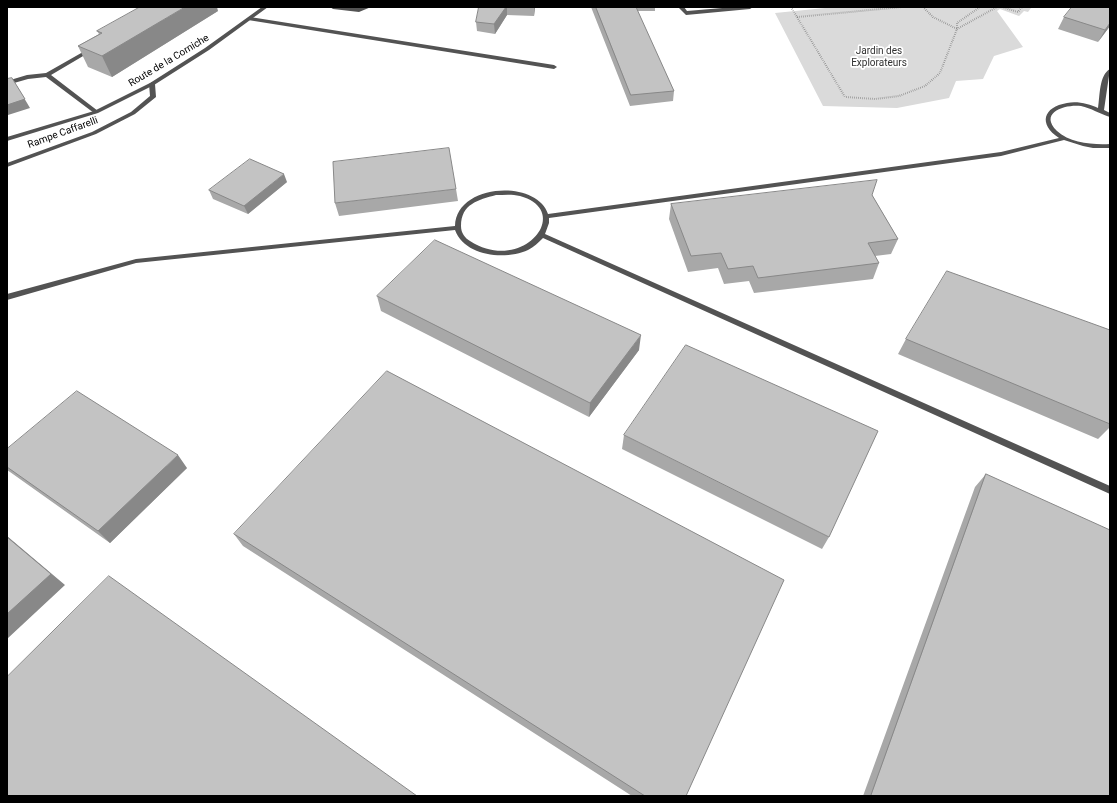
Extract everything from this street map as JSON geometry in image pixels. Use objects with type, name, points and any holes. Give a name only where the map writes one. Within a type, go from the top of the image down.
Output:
[{"type":"street","name":"Route de la Corniche","points":[[7,139],[96,112],[152,84],[207,49],[265,7]]},
{"type":"street","points":[[333,7],[359,10],[368,7]]},
{"type":"street","points":[[681,7],[686,13],[750,7]]},
{"type":"street","points":[[250,19],[554,66]]},
{"type":"street","points":[[7,83],[27,76],[47,75],[100,43]]},
{"type":"street","points":[[1101,110],[1106,76],[1110,71]]},
{"type":"street","points":[[47,75],[96,112]]},
{"type":"street","name":"Rampe Caffarelli","points":[[7,165],[94,133],[133,113],[153,97],[152,84]]},
{"type":"street","points":[[1110,115],[1101,110],[1076,104],[1057,107],[1051,111],[1048,118],[1050,125],[1056,132],[1065,138],[1091,147],[1110,146]]},
{"type":"street","points":[[546,216],[1001,154],[1065,138]]},
{"type":"street","points":[[511,192],[532,199],[541,206],[546,216],[547,225],[542,235],[532,244],[518,250],[503,253],[486,251],[472,246],[462,238],[457,228],[458,216],[465,206],[475,199],[496,193],[511,192]]},
{"type":"street","points":[[7,297],[136,261],[457,228]]},
{"type":"street","points":[[542,235],[1110,490]]},
{"type":"path","points":[[791,7],[844,96],[876,99],[899,96],[925,86],[940,73],[957,28],[957,23],[980,7]]},
{"type":"path","points":[[796,17],[902,7]]},
{"type":"path","points":[[923,7],[933,17],[957,28],[963,27],[996,7]]},
{"type":"path","points":[[1002,7],[1018,12],[1022,7]]},
{"type":"green space","name":"Jardin des Explorateurs","points":[[835,7],[1031,8],[1028,12],[1024,11],[1019,16],[1000,9],[997,11],[1023,47],[994,56],[983,79],[956,81],[949,98],[897,108],[823,106],[775,13]]},
{"type":"building","points":[[140,7],[185,7],[102,56],[78,46],[102,33],[97,31]]},
{"type":"building","points":[[479,7],[506,7],[494,24],[476,22]]},
{"type":"building","points":[[596,7],[636,7],[674,91],[631,95]]},
{"type":"building","points":[[1072,7],[1110,7],[1110,23],[1105,30],[1064,17]]},
{"type":"building","points":[[12,78],[25,99],[7,105],[7,79]]},
{"type":"building","points":[[449,148],[456,189],[335,203],[333,162]]},
{"type":"building","points":[[250,159],[284,174],[244,206],[209,190]]},
{"type":"building","points":[[877,180],[872,195],[898,239],[868,243],[879,263],[758,278],[753,266],[728,269],[721,253],[691,256],[671,204]]},
{"type":"building","points":[[435,240],[641,335],[590,403],[377,296]]},
{"type":"building","points":[[947,271],[1110,330],[1110,424],[906,339]]},
{"type":"building","points":[[686,345],[878,431],[829,537],[624,435]]},
{"type":"building","points":[[387,371],[784,580],[686,796],[645,796],[234,534]]},
{"type":"building","points":[[77,391],[178,455],[98,531],[7,467],[7,449]]},
{"type":"building","points":[[986,474],[1110,530],[1110,796],[871,796]]},
{"type":"building","points":[[7,537],[51,574],[7,614]]},
{"type":"building","points":[[109,576],[417,796],[7,796],[7,677]]}]
